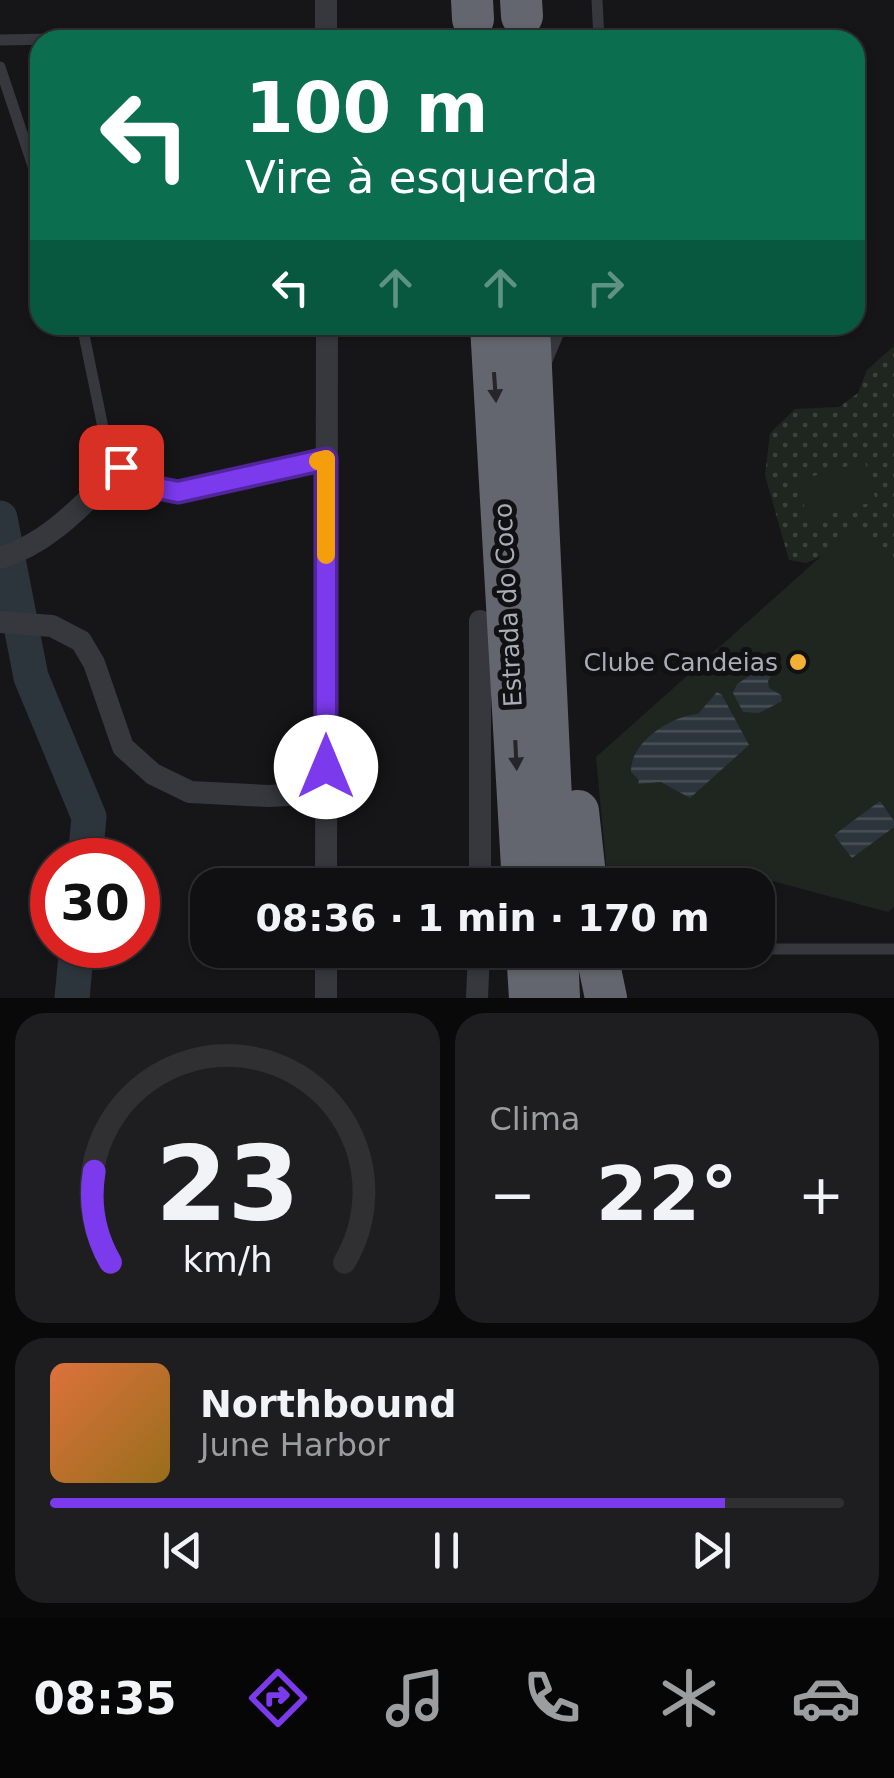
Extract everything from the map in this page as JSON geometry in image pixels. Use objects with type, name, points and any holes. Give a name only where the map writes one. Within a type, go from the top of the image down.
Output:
[{"type":"highway","name":"Estrada do Coco","points":[[492,335],[523,868]]},
{"type":"highway","name":"Estrada do Coco","points":[[530,335],[553,868]]},
{"type":"highway","points":[[536,501],[572,743],[584,868]]},
{"type":"highway","points":[[528,968],[530,998]]},
{"type":"highway","points":[[559,998],[579,968]]},
{"type":"highway","points":[[596,968],[606,998]]},
{"type":"street","points":[[326,0],[326,30]]},
{"type":"street","points":[[326,868],[327,335]]},
{"type":"street","points":[[0,558],[35,546],[121,467]]},
{"type":"street","points":[[0,622],[52,626],[81,641],[94,662],[122,747],[154,774],[190,792],[268,796],[326,793]]},
{"type":"street","points":[[480,622],[480,868]]},
{"type":"street","points":[[326,968],[326,998]]},
{"type":"street","points":[[477,998],[478,968]]},
{"type":"lane","points":[[596,0],[598,30]]},
{"type":"lane","points":[[0,40],[30,39]]},
{"type":"lane","points":[[0,67],[30,157]]},
{"type":"lane","points":[[84,335],[109,458],[143,485],[178,492],[326,459]]},
{"type":"lane","points":[[531,400],[558,335]]},
{"type":"lane","points":[[775,949],[894,949]]},
{"type":"shaded area","points":[[894,346],[894,625],[843,547],[806,563],[789,560],[765,475],[770,433],[795,409],[839,407],[858,393],[867,370]]},
{"type":"shaded area","points":[[865,461],[876,501],[808,520],[797,481]]},
{"type":"shaded area","name":"Clube Candeias","points":[[855,526],[894,568],[894,907],[888,912],[775,882],[775,868],[606,868],[596,757]]},
{"type":"shaded area","points":[[773,661],[777,667],[768,681],[769,688],[781,695],[782,701],[759,713],[743,712],[733,693],[737,684]]},
{"type":"shaded area","points":[[717,692],[749,745],[690,798],[661,782],[638,784],[631,772],[632,761],[645,741],[665,725],[698,714]]},
{"type":"shaded area","points":[[880,801],[894,827],[852,858],[834,835]]},
{"type":"waterway","points":[[0,518],[31,677],[89,817],[87,838]]},
{"type":"waterway","points":[[72,998],[75,968]]},
{"type":"slow traffic","points":[[318,461],[326,459],[326,555]]},
{"type":"place","name":"Clube Candeias","points":[[798,662]]},
{"type":"route","points":[[121,467],[143,485],[178,492],[326,459],[326,767]]}]
